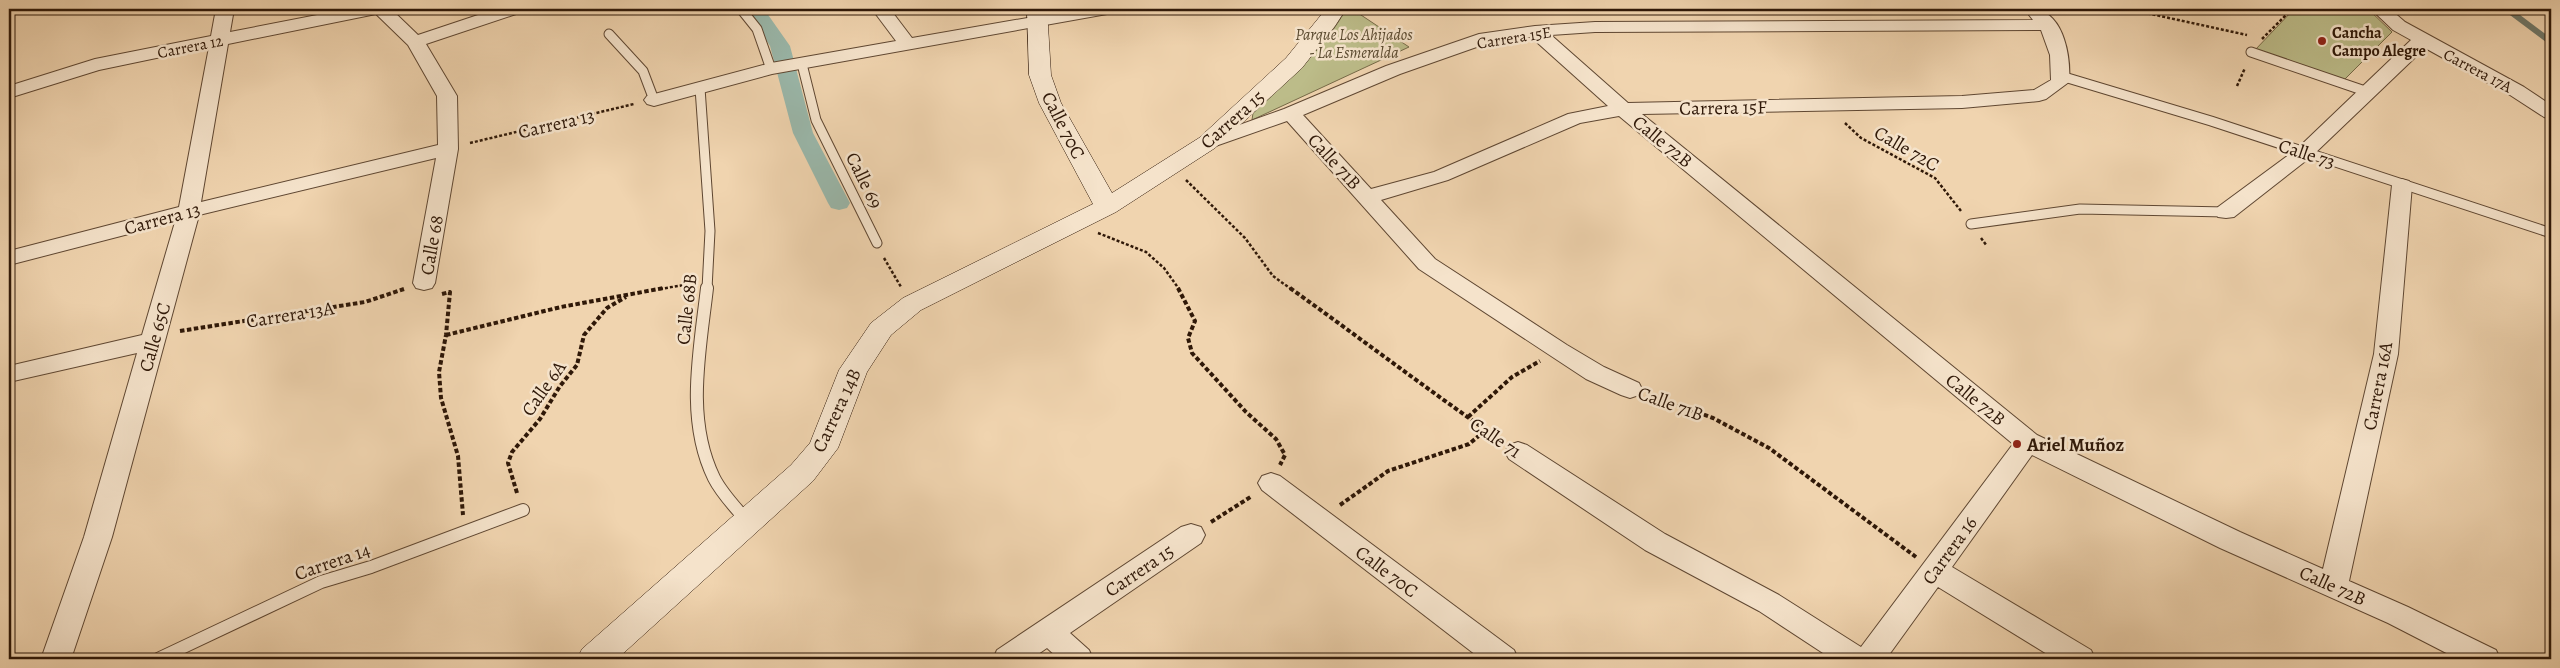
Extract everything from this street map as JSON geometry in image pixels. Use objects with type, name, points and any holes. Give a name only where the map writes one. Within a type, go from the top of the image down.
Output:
[{"type":"street","name":"Calle 65C","points":[[56,659],[98,538],[189,211],[225,9]]},
{"type":"street","name":"Carrera 12","points":[[9,92],[95,65],[373,9]]},
{"type":"street","name":"Calle 68","points":[[381,9],[415,42],[447,96],[448,149],[424,284]]},
{"type":"street","points":[[415,42],[513,9]]},
{"type":"street","points":[[881,9],[908,45]]},
{"type":"street","points":[[654,100],[774,69],[908,45],[1037,16],[1107,9]]},
{"type":"street","name":"Carrera 15","points":[[1096,212],[1172,167],[1207,143],[1294,63],[1336,9]]},
{"type":"street","points":[[1793,9],[1810,26]]},
{"type":"street","points":[[2031,9],[2049,25],[2062,63],[2061,79]]},
{"type":"street","name":"Carrera 17A","points":[[2380,9],[2399,26],[2422,40],[2518,91],[2551,113]]},
{"type":"street","name":"Calle 70C","points":[[1037,16],[1040,75],[1096,212]]},
{"type":"street","name":"Carrera 15E","points":[[1207,143],[1291,114],[1393,70],[1476,42],[1535,31],[1595,27],[2049,25]]},
{"type":"street","name":"Calle 72B","points":[[1535,31],[1623,109],[2028,442],[2230,540],[2334,585],[2485,659]]},
{"type":"street","points":[[2226,212],[2305,152],[2422,40]]},
{"type":"street","name":"Carrera 15F","points":[[1368,197],[1441,176],[1575,118],[1623,109],[1962,102],[2039,95],[2061,79]]},
{"type":"street","name":"Calle 71B","points":[[1291,114],[1427,264],[1558,351],[1595,373],[1630,389]]},
{"type":"street","name":"Carrera 13","points":[[9,258],[189,211],[448,149]]},
{"type":"street","name":"Carrera 16A","points":[[2334,585],[2386,354],[2402,185]]},
{"type":"street","name":"Carrera 14B","points":[[594,659],[802,473],[823,448],[853,370],[881,328],[912,304],[1096,212]]},
{"type":"street","points":[[9,374],[154,338]]},
{"type":"street","name":"Carrera 16","points":[[1870,659],[2028,442]]},
{"type":"street","name":"Calle 71","points":[[1518,452],[1655,542],[1769,603],[1856,659]]},
{"type":"street","name":"Calle 70C","points":[[1271,483],[1503,659]]},
{"type":"street","name":"Carrera 15","points":[[1008,659],[1191,535]]},
{"type":"street","points":[[1934,570],[2080,659]]},
{"type":"street","points":[[1049,632],[1078,659]]},
{"type":"lane","points":[[741,9],[752,20],[774,69]]},
{"type":"lane","points":[[609,34],[643,71],[654,100]]},
{"type":"lane","points":[[2251,52],[2368,92]]},
{"type":"lane","name":"Calle 69","points":[[800,64],[816,120],[877,243]]},
{"type":"lane","name":"Calle 73","points":[[2061,79],[2305,152],[2551,233]]},
{"type":"lane","name":"Calle 68B","points":[[700,88],[710,251],[697,372],[698,418],[706,458],[715,478],[747,521]]},
{"type":"lane","points":[[1971,224],[2080,209],[2226,212]]},
{"type":"lane","name":"Carrera 14","points":[[158,659],[321,582],[371,567],[523,510]]},
{"type":"path","points":[[2128,9],[2252,36]]},
{"type":"path","name":"Carrera 13","points":[[448,149],[654,100]]},
{"type":"path","name":"Calle 72C","points":[[1824,105],[1861,138],[1936,178],[1987,246]]},
{"type":"path","name":"Calle 71","points":[[1172,167],[1245,238],[1273,276],[1360,338],[1416,382],[1518,452]]},
{"type":"path","points":[[1096,212],[1100,235],[1136,246],[1152,256],[1168,272],[1195,321],[1188,338],[1192,352],[1246,412],[1276,439],[1285,455],[1271,483]]},
{"type":"path","points":[[877,243],[890,272],[912,304]]},
{"type":"path","name":"Calle 68","points":[[424,284],[426,297],[450,292],[446,335],[439,372],[442,398],[449,420],[462,484],[463,533]]},
{"type":"path","name":"Carrera 13A","points":[[154,338],[365,302],[424,284]]},
{"type":"path","points":[[446,335],[561,307],[671,286],[706,284]]},
{"type":"path","name":"Calle 6A","points":[[523,510],[508,463],[512,452],[540,419],[560,386],[577,365],[584,335],[607,308],[629,295]]},
{"type":"path","points":[[1468,417],[1512,377],[1558,351]]},
{"type":"path","name":"Calle 71B","points":[[1630,389],[1713,418],[1761,444],[1934,570]]},
{"type":"path","points":[[1318,520],[1388,471],[1469,444],[1486,430]]},
{"type":"path","name":"Carrera 15","points":[[1191,535],[1271,483]]},
{"type":"green space","name":"Parque Los Ahijados - La Esmeralda","points":[[1346,9],[1352,9],[1409,47],[1252,120],[1253,113],[1316,51]]},
{"type":"green space","name":"Cancha Campo Alegre","points":[[2294,9],[2368,9],[2392,32],[2343,81],[2255,50]]},
{"type":"waterway","points":[[755,9],[780,46],[803,133],[839,203]]},
{"type":"waterway","points":[[2507,9],[2551,42]]},
{"type":"place","name":"Cancha Campo Alegre","points":[[2322,41]]},
{"type":"place","name":"Ariel Muñoz","points":[[2017,444]]}]
